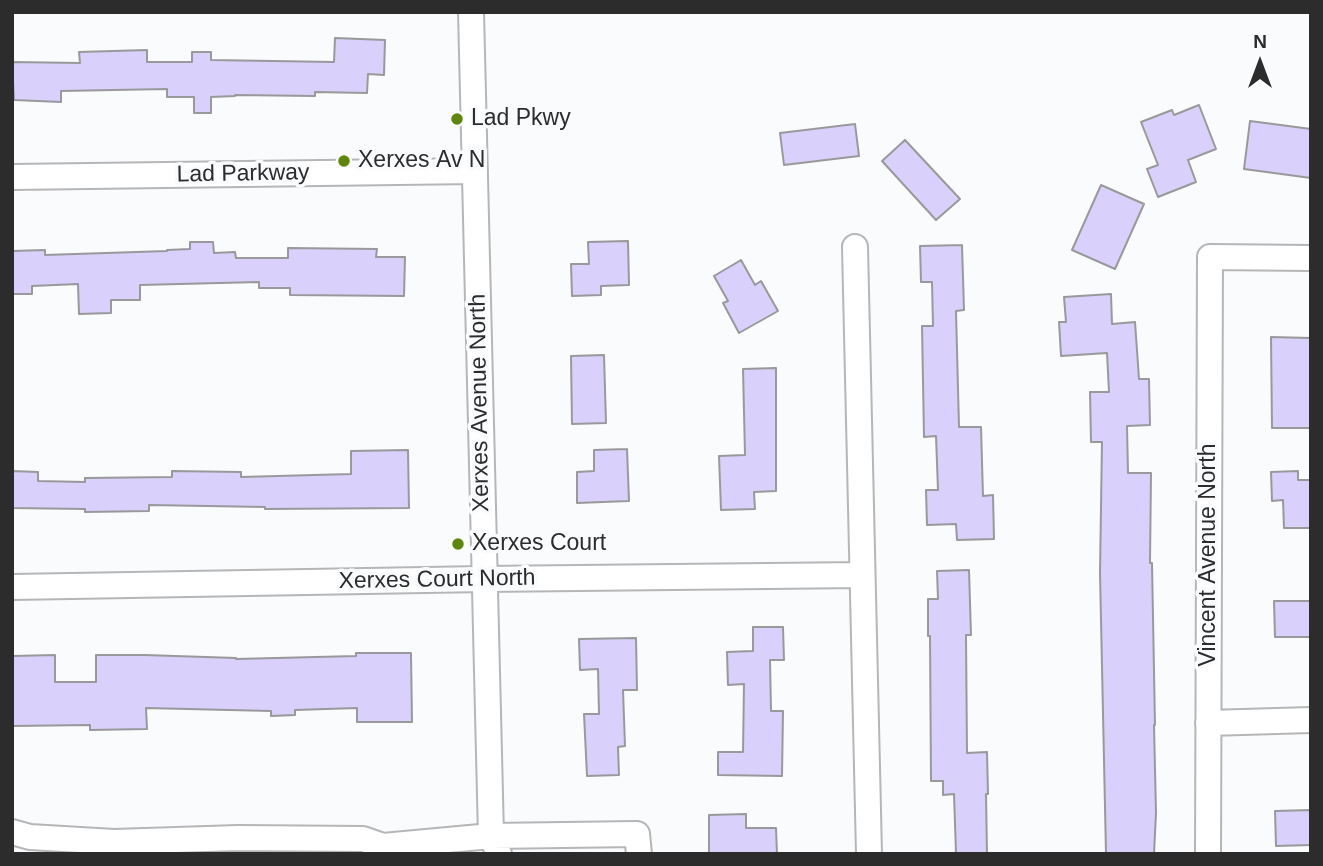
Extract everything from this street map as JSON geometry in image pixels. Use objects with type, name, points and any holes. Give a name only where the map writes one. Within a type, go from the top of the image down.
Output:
[{"type":"street","name":"Xerxes Avenue North","points":[[471,12],[491,848]]},
{"type":"street","name":"Lad Parkway","points":[[12,177],[475,171]]},
{"type":"street","points":[[855,247],[869,854]]},
{"type":"street","name":"Vincent Avenue North","points":[[1208,854],[1210,257],[1311,258]]},
{"type":"street","name":"Xerxes Court North","points":[[12,587],[862,575]]},
{"type":"street","points":[[1208,723],[1311,720]]},
{"type":"street","points":[[12,832],[30,837],[114,842],[238,838],[363,839],[386,850],[578,844],[637,834],[639,854]]},
{"type":"building","points":[[335,38],[385,40],[384,75],[368,74],[367,93],[315,92],[315,96],[211,97],[211,113],[194,113],[194,97],[167,97],[167,89],[61,91],[61,102],[14,100],[12,62],[80,63],[79,52],[147,50],[147,62],[192,62],[192,52],[211,52],[211,60],[334,62]]},
{"type":"building","points":[[1199,105],[1216,149],[1188,160],[1196,182],[1158,197],[1147,169],[1158,165],[1141,122],[1172,110],[1174,115]]},
{"type":"building","points":[[1250,121],[1311,129],[1311,178],[1244,169]]},
{"type":"building","points":[[855,124],[859,156],[784,165],[780,133]]},
{"type":"building","points":[[905,140],[960,199],[936,220],[882,161]]},
{"type":"building","points":[[1101,185],[1144,204],[1115,269],[1072,250]]},
{"type":"building","points":[[628,241],[629,285],[601,286],[601,295],[572,296],[571,264],[589,264],[588,242]]},
{"type":"building","points":[[190,242],[213,242],[214,253],[235,252],[236,258],[288,258],[288,248],[377,249],[376,257],[405,257],[404,296],[290,295],[290,288],[259,288],[259,282],[140,285],[140,300],[111,300],[111,313],[79,314],[78,284],[32,286],[32,294],[12,294],[12,251],[45,250],[45,255],[167,251],[190,249]]},
{"type":"building","points":[[962,245],[964,310],[956,311],[959,427],[981,427],[983,496],[993,495],[994,539],[957,540],[956,524],[927,525],[926,490],[938,490],[936,436],[924,437],[922,326],[933,326],[932,282],[921,282],[920,246]]},
{"type":"building","points":[[741,260],[755,285],[761,281],[778,311],[739,333],[723,303],[728,301],[714,276]]},
{"type":"building","points":[[1111,294],[1112,324],[1135,322],[1139,379],[1149,379],[1150,425],[1127,426],[1128,473],[1151,473],[1150,563],[1156,813],[1154,854],[1106,854],[1100,573],[1102,442],[1091,442],[1090,392],[1109,392],[1107,353],[1061,356],[1059,322],[1066,322],[1064,297]]},
{"type":"building","points":[[1271,337],[1311,338],[1311,428],[1272,428]]},
{"type":"building","points":[[604,355],[606,423],[572,424],[571,356]]},
{"type":"building","points":[[776,368],[776,491],[754,492],[755,509],[721,510],[719,456],[745,455],[743,369]]},
{"type":"building","points":[[627,449],[629,501],[577,503],[577,472],[594,471],[594,450]]},
{"type":"building","points":[[408,450],[409,508],[265,509],[149,505],[149,511],[85,512],[85,509],[12,508],[12,471],[38,472],[38,481],[85,482],[85,478],[172,477],[172,471],[241,472],[241,477],[351,474],[351,451]]},
{"type":"building","points":[[1298,471],[1298,480],[1311,480],[1311,528],[1284,528],[1283,500],[1272,501],[1271,472]]},
{"type":"building","points":[[969,570],[971,635],[966,635],[967,753],[987,752],[987,854],[956,854],[954,794],[943,795],[943,781],[931,781],[928,599],[938,599],[937,571]]},
{"type":"building","points":[[1274,601],[1311,601],[1311,637],[1275,637]]},
{"type":"building","points":[[753,627],[783,627],[784,660],[770,660],[771,711],[783,711],[782,776],[718,775],[718,752],[743,752],[744,684],[728,685],[727,652],[753,651]]},
{"type":"building","points":[[636,638],[637,690],[623,690],[625,746],[618,747],[619,775],[587,776],[584,714],[599,714],[598,669],[580,670],[579,639]]},
{"type":"building","points":[[356,653],[411,653],[412,722],[357,722],[357,708],[295,710],[295,715],[271,716],[271,711],[146,708],[147,729],[90,730],[90,725],[12,726],[12,656],[55,655],[55,682],[96,682],[96,655],[236,659],[356,656]]},
{"type":"building","points":[[1311,810],[1311,845],[1276,846],[1275,811]]},
{"type":"building","points":[[746,814],[746,828],[776,828],[777,854],[709,854],[709,815]]},
{"type":"place","name":"Lad Pkwy","points":[[457,119]]},
{"type":"place","name":"Xerxes Av N","points":[[344,161]]},
{"type":"place","name":"Xerxes Court","points":[[458,544]]}]
